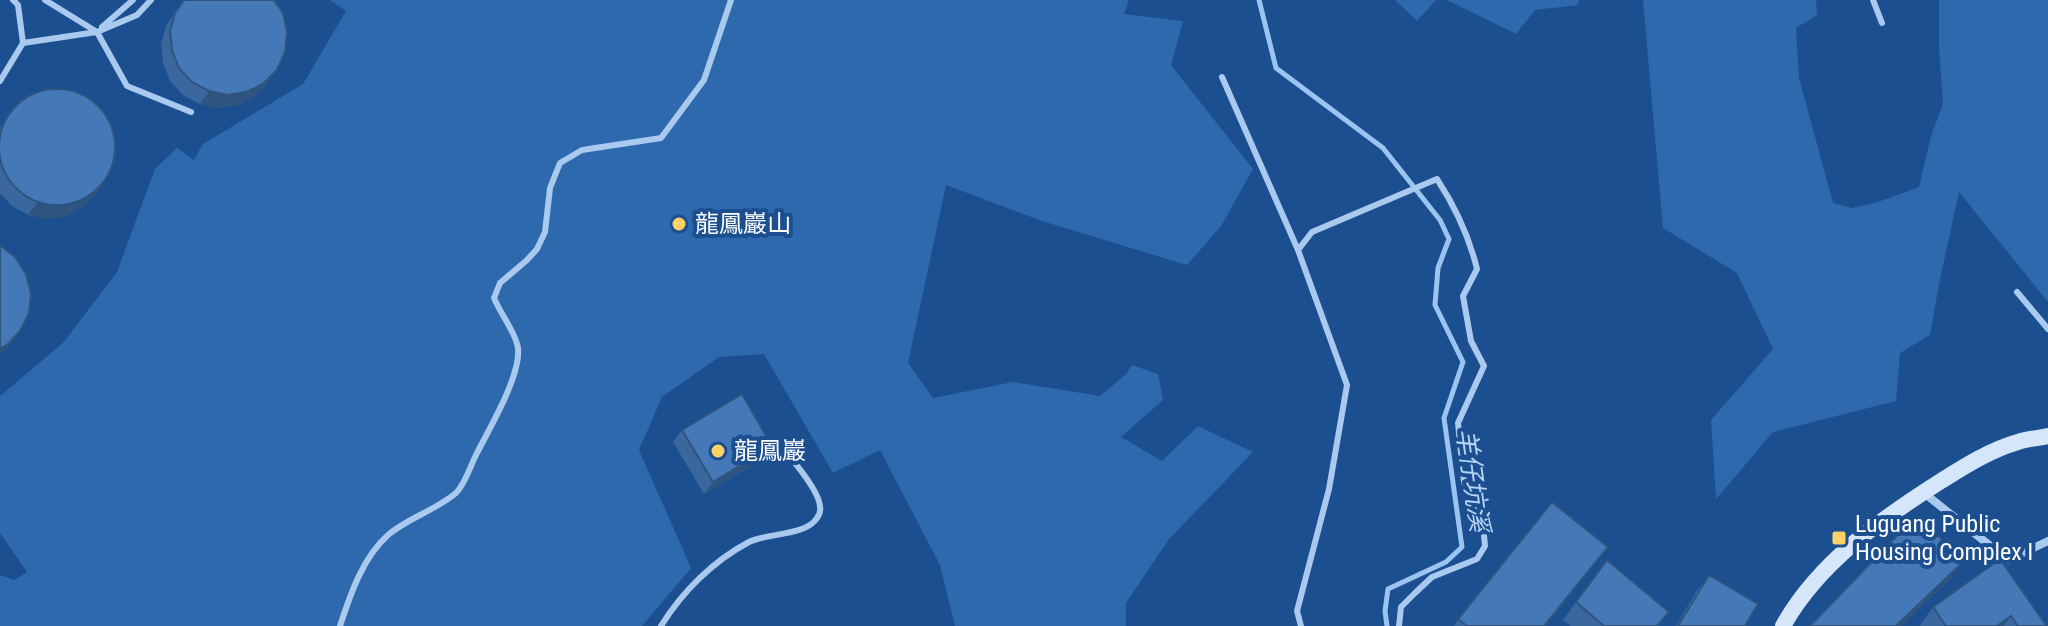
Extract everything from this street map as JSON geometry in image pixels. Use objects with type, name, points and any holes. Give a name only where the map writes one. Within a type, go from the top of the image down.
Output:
[{"type":"main road","points":[[1783,626],[1818,577],[1856,540],[1977,459],[2017,442],[2048,436]]},
{"type":"street","points":[[1924,492],[2008,560],[2048,541]]},
{"type":"lane","points":[[0,81],[23,43],[18,5],[13,0]]},
{"type":"lane","points":[[45,0],[97,32],[127,86],[191,112]]},
{"type":"lane","points":[[97,32],[133,0]]},
{"type":"lane","points":[[23,43],[97,32],[137,15],[151,0]]},
{"type":"lane","points":[[340,626],[352,589],[365,564],[387,536],[459,490],[506,395],[516,366],[518,348],[494,298],[500,283],[537,249],[545,232],[550,188],[560,163],[582,150],[661,138],[704,80],[731,0]]},
{"type":"lane","points":[[1873,0],[1882,23]]},
{"type":"lane","points":[[1222,77],[1298,250],[1347,385],[1329,489],[1297,611],[1301,626]]},
{"type":"lane","points":[[1298,250],[1312,232],[1437,179],[1454,205],[1477,269],[1463,296],[1471,341],[1484,366],[1458,423],[1464,482],[1484,535],[1485,546],[1477,559],[1432,577],[1401,607],[1399,626]]},
{"type":"lane","points":[[2017,292],[2048,329]]},
{"type":"lane","points":[[661,626],[691,585],[723,560],[751,541],[809,527],[817,518],[820,507],[815,493],[799,468],[776,442]]},
{"type":"shaded area","points":[[330,0],[1129,0],[1124,14],[1183,21],[1171,65],[1253,169],[1221,226],[1187,265],[1042,221],[946,185],[908,363],[933,398],[1013,382],[1100,396],[1132,365],[1158,374],[1163,400],[1121,437],[1162,461],[1198,426],[1253,452],[1169,539],[1126,603],[1126,626],[955,626],[940,565],[880,450],[833,473],[764,354],[719,357],[662,397],[639,450],[691,568],[642,626],[0,626],[0,575],[14,580],[27,572],[0,533],[0,396],[63,343],[117,272],[155,169],[177,148],[194,160],[203,144],[303,84],[346,11]]},
{"type":"shaded area","points":[[1395,0],[1436,0],[1417,21]]},
{"type":"shaded area","points":[[1447,0],[1579,0],[1578,5],[1535,10],[1516,34]]},
{"type":"shaded area","points":[[1643,0],[1816,0],[1817,15],[1796,28],[1799,78],[1833,203],[1852,208],[1919,187],[1931,136],[1943,104],[1939,0],[2048,0],[2048,302],[1959,192],[1930,335],[1900,353],[1896,401],[1773,432],[1716,499],[1711,420],[1773,349],[1737,273],[1663,228]]},
{"type":"building","points":[[184,0],[274,0],[283,13],[287,32],[285,52],[277,70],[263,84],[246,92],[227,95],[209,91],[192,82],[179,68],[172,50],[170,31],[175,13]]},
{"type":"building","points":[[57,89],[79,93],[98,106],[111,125],[115,147],[111,169],[98,188],[79,201],[57,205],[35,201],[16,188],[3,169],[-1,147],[3,125],[16,106],[35,93]]},
{"type":"building","points":[[0,245],[15,257],[26,274],[31,294],[29,313],[20,331],[0,348]]},
{"type":"building","name":"龍鳳巖","points":[[742,394],[772,446],[713,482],[682,430]]},
{"type":"building","points":[[1552,502],[1608,547],[1544,626],[1467,626],[1458,619]]},
{"type":"building","points":[[1917,515],[1964,561],[1896,626],[1810,626]]},
{"type":"building","points":[[2000,559],[2048,626],[2018,626],[2011,616],[1997,626],[1946,626],[1933,607]]},
{"type":"building","points":[[1607,560],[1669,612],[1657,626],[1604,626],[1576,602]]},
{"type":"building","points":[[1709,575],[1758,604],[1745,626],[1678,626]]},
{"type":"waterway","name":"羊仔坑溪","points":[[1259,0],[1276,68],[1383,148],[1440,220],[1449,239],[1438,268],[1435,305],[1463,362],[1444,418],[1462,547],[1446,562],[1388,589],[1385,611],[1387,626]]},
{"type":"place","name":"龍鳳巖山","points":[[679,224]]},
{"type":"place","name":"龍鳳巖","points":[[718,451]]},
{"type":"place","name":"Luguang Public Housing Complex I","points":[[1839,538]]}]
